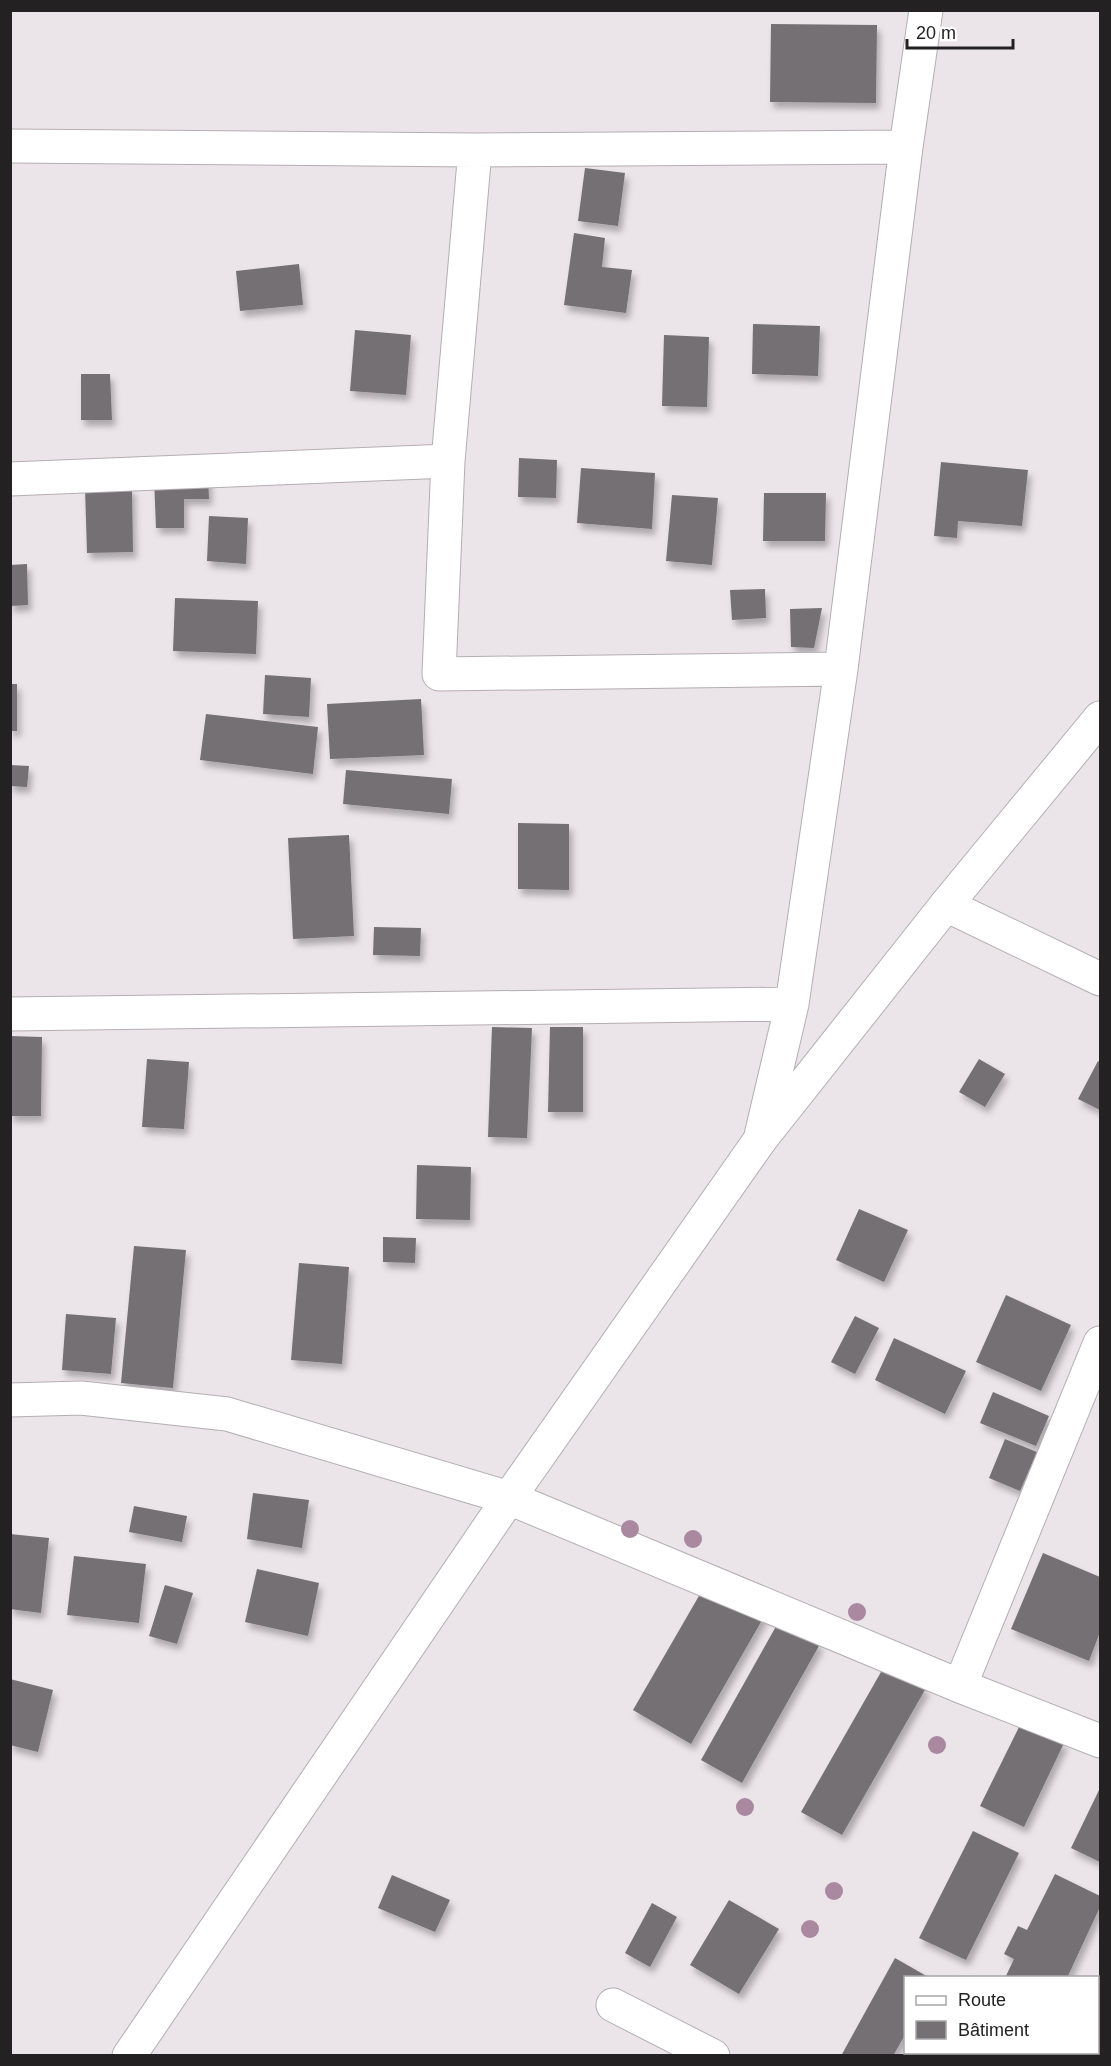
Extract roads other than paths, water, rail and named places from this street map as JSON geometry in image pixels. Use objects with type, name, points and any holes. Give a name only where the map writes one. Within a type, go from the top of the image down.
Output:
[{"type":"street","points":[[760,1140],[792,1004],[841,669],[906,147],[926,10]]},
{"type":"street","points":[[10,146],[475,150],[906,147]]},
{"type":"street","points":[[475,150],[448,461],[439,674],[841,669]]},
{"type":"street","points":[[10,479],[448,461]]},
{"type":"street","points":[[129,2055],[509,1498],[760,1140],[946,904],[1101,718]]},
{"type":"street","points":[[946,904],[1101,979]]},
{"type":"street","points":[[10,1014],[792,1004]]},
{"type":"street","points":[[960,1686],[1101,1343]]},
{"type":"street","points":[[10,1400],[81,1398],[227,1414],[509,1498],[960,1686],[1101,1741]]},
{"type":"street","points":[[614,2005],[712,2055]]}]
